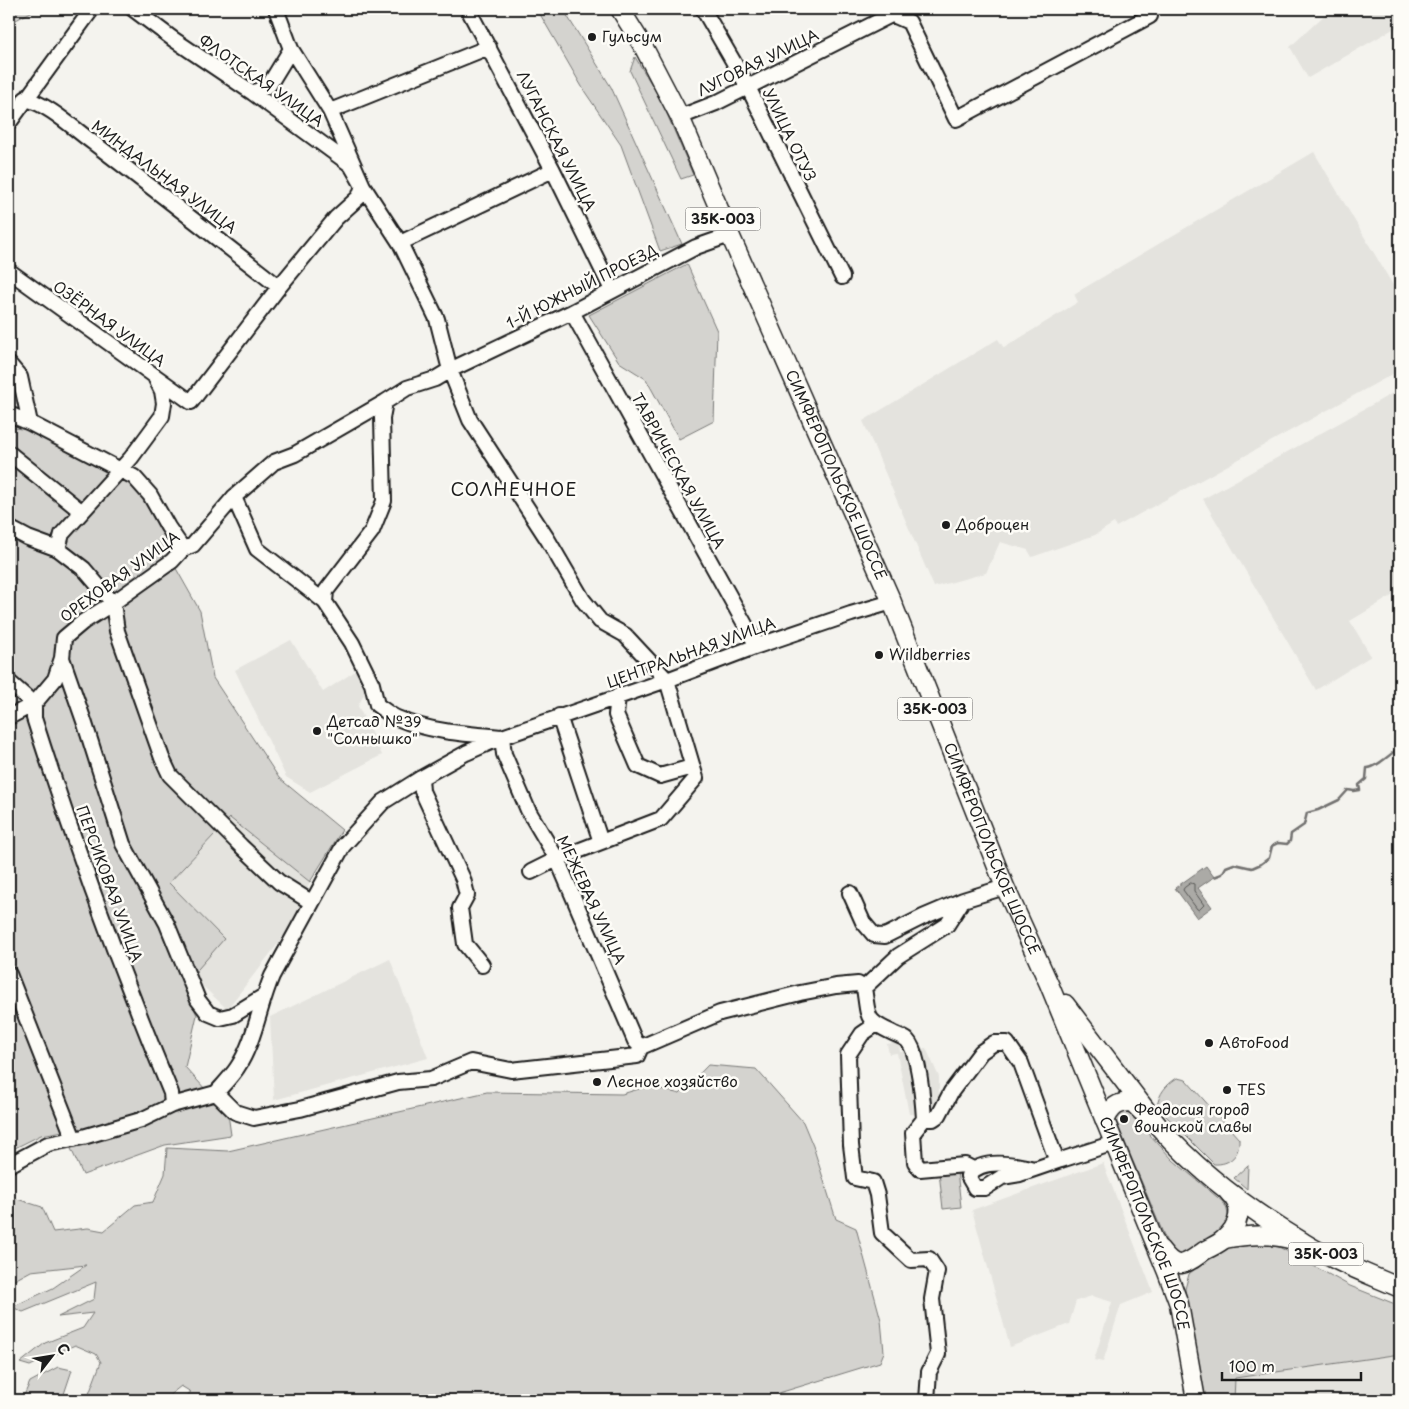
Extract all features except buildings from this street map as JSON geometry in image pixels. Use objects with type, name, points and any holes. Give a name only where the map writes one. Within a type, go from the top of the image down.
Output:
[{"type":"main road","name":"СИМФЕРОПОЛЬСКОЕ ШОССЕ","points":[[620,9],[643,46],[680,117],[892,602],[1005,887],[1049,984],[1167,1272],[1179,1304],[1196,1400]]},
{"type":"main road","name":"35К-003","points":[[1049,984],[1172,1142],[1211,1176],[1257,1212],[1304,1243],[1400,1288]]},
{"type":"main road","points":[[1104,1120],[1115,1105],[1123,1102],[1132,1102],[1142,1112],[1147,1112]]},
{"type":"main road","points":[[1154,1239],[1165,1256],[1173,1262],[1181,1264],[1188,1262],[1224,1239],[1237,1221],[1239,1211],[1237,1200],[1214,1181],[1211,1176]]},
{"type":"main road","points":[[1224,1239],[1266,1235],[1284,1237],[1304,1243]]},
{"type":"main road","points":[[1179,1304],[1177,1284],[1179,1274],[1188,1262]]},
{"type":"street","points":[[9,122],[92,9]]},
{"type":"street","name":"ФЛОТСКАЯ УЛИЦА","points":[[133,9],[173,39],[253,93],[351,165],[363,186]]},
{"type":"street","points":[[276,9],[291,49],[330,111],[363,186],[400,243],[437,319],[450,370],[470,420],[548,540],[583,600],[600,621],[625,635],[667,680],[696,778],[661,819],[557,858],[531,872]]},
{"type":"street","name":"ЛУГАНСКАЯ УЛИЦА","points":[[468,9],[553,170],[612,290]]},
{"type":"street","name":"УЛИЦА ОТУЗ","points":[[703,9],[748,87],[842,277]]},
{"type":"street","points":[[895,11],[909,22],[956,119],[1150,16]]},
{"type":"street","name":"ЛУГОВАЯ УЛИЦА","points":[[680,117],[716,103],[895,11]]},
{"type":"street","points":[[330,111],[489,47]]},
{"type":"street","points":[[253,93],[269,85],[291,49]]},
{"type":"street","name":"МИНДАЛЬНАЯ УЛИЦА","points":[[25,99],[36,102],[79,132],[279,287]]},
{"type":"street","points":[[400,243],[553,170]]},
{"type":"street","points":[[279,287],[336,218],[359,197],[363,186]]},
{"type":"street","name":"1-Й ЮЖНЫЙ ПРОЕЗД","points":[[450,370],[572,312],[696,247],[730,235]]},
{"type":"street","name":"ОЗЁРНАЯ УЛИЦА","points":[[9,271],[191,402],[279,287]]},
{"type":"street","name":"ТАВРИЧЕСКАЯ УЛИЦА","points":[[572,312],[757,646]]},
{"type":"street","points":[[9,364],[20,377],[30,423]]},
{"type":"street","name":"ОРЕХОВАЯ УЛИЦА","points":[[9,717],[34,704],[55,679],[62,658],[64,638],[82,622],[113,603],[172,561],[183,550],[193,545],[234,497],[274,462],[295,454],[406,388],[435,380],[450,370]]},
{"type":"street","points":[[58,549],[62,534],[121,469],[162,416],[164,403],[162,391],[154,377]]},
{"type":"street","points":[[9,406],[24,399]]},
{"type":"street","points":[[326,602],[326,591],[372,531],[384,501],[382,418],[385,402]]},
{"type":"street","points":[[9,414],[134,476],[150,495],[183,550]]},
{"type":"street","points":[[9,453],[82,512]]},
{"type":"street","name":"ЦЕНТРАЛЬНАЯ УЛИЦА","points":[[234,497],[257,549],[326,602],[352,644],[372,684],[377,705],[395,718],[424,727],[460,734],[502,737]]},
{"type":"street","points":[[9,528],[28,538],[58,549],[84,569],[113,603],[117,631],[162,758],[170,775],[279,882],[311,902]]},
{"type":"street","name":"ЦЕНТРАЛЬНАЯ УЛИЦА","points":[[216,1093],[237,1068],[250,1043],[272,976],[343,846],[383,802],[466,753],[502,737],[667,680],[757,646],[892,602]]},
{"type":"street","points":[[62,658],[123,844],[167,924],[198,1000],[208,1013],[220,1018],[233,1015],[264,996]]},
{"type":"street","points":[[9,682],[34,704]]},
{"type":"street","points":[[618,696],[616,715],[638,766],[660,776],[692,766]]},
{"type":"street","name":"ПЕРСИКОВАЯ УЛИЦА","points":[[34,704],[34,718],[60,799],[171,1093],[172,1105]]},
{"type":"street","points":[[559,716],[602,842]]},
{"type":"street","name":"МЕЖЕВАЯ УЛИЦА","points":[[502,737],[504,754],[528,810],[557,858],[635,1041],[641,1048]]},
{"type":"street","points":[[421,778],[422,791],[463,879],[467,895],[460,908],[465,944],[482,965]]},
{"type":"street","points":[[850,893],[863,922],[874,935],[885,936],[962,900],[1005,887]]},
{"type":"street","points":[[864,988],[898,956],[947,926],[962,900]]},
{"type":"street","points":[[9,974],[74,1139]]},
{"type":"street","points":[[9,1165],[48,1144],[74,1139],[141,1120],[172,1105],[216,1093],[235,1112],[254,1118],[292,1111],[398,1082],[431,1079],[471,1062],[511,1070],[637,1056],[641,1048],[720,1013],[800,992],[858,984],[864,988],[869,1017],[875,1024],[906,1039],[911,1046],[923,1094],[924,1119],[913,1133],[915,1162],[920,1169],[965,1165],[973,1169]]},
{"type":"street","points":[[875,1024],[862,1034],[848,1055],[851,1145],[855,1178],[873,1182],[877,1195],[882,1233],[911,1260],[929,1259],[937,1271],[932,1299],[938,1354],[929,1372],[927,1400]]},
{"type":"street","points":[[924,1119],[933,1119],[939,1115],[951,1092],[980,1052],[994,1043],[1007,1043],[1022,1063],[1056,1159],[1061,1160]]},
{"type":"street","points":[[1034,1169],[990,1164],[973,1169],[968,1176],[975,1188],[984,1188],[1002,1177],[1034,1169],[1114,1143]]},
{"type":"shaded area","points":[[9,9],[39,9],[9,23]]},
{"type":"shaded area","points":[[537,9],[563,9],[611,87],[682,244],[660,251],[621,145],[585,92]]},
{"type":"shaded area","points":[[1331,9],[1400,9],[1400,25],[1308,78],[1290,47]]},
{"type":"shaded area","points":[[635,57],[661,100],[693,175],[681,179],[630,71]]},
{"type":"shaded area","points":[[1314,152],[1400,297],[1400,370],[1116,527],[1114,523],[1095,535],[1032,557],[1028,550],[1000,542],[986,573],[934,587],[863,421],[998,339],[1004,348],[1078,302],[1074,294]]},
{"type":"shaded area","points":[[687,264],[717,331],[714,421],[679,439],[646,379],[619,362],[589,315]]},
{"type":"shaded area","points":[[1400,389],[1400,591],[1350,621],[1371,656],[1316,690],[1203,499]]},
{"type":"shaded area","points":[[9,427],[27,430],[124,475],[146,494],[174,545],[169,556],[200,611],[213,678],[279,778],[342,830],[310,882],[230,818],[169,883],[224,939],[183,984],[197,1015],[185,1067],[228,1114],[231,1135],[165,1145],[83,1175],[63,1131],[41,1135],[9,1151]]},
{"type":"shaded area","name":"Детсад №39 \"Солнышко\"","points":[[291,640],[323,692],[360,668],[369,685],[358,706],[382,755],[310,792],[286,777],[235,670]]},
{"type":"shaded area","points":[[230,818],[310,882],[295,922],[227,1009],[192,976],[169,883]]},
{"type":"shaded area","points":[[390,959],[428,1058],[274,1100],[270,1017]]},
{"type":"shaded area","points":[[899,1042],[900,1052],[926,1048],[939,1077],[939,1103],[928,1107],[922,1115],[909,1114],[897,1053],[889,1054],[887,1044]]},
{"type":"shaded area","points":[[708,1065],[756,1069],[803,1122],[813,1146],[836,1219],[856,1228],[881,1320],[884,1352],[880,1362],[779,1393],[778,1400],[180,1400],[191,1392],[181,1386],[167,1397],[159,1400],[90,1400],[89,1394],[101,1362],[96,1354],[75,1345],[30,1366],[20,1363],[45,1343],[83,1328],[93,1313],[58,1317],[94,1299],[96,1282],[23,1312],[12,1307],[53,1288],[86,1265],[31,1271],[9,1283],[9,1201],[17,1199],[42,1207],[53,1232],[88,1228],[104,1231],[135,1205],[153,1202],[165,1174],[167,1148],[228,1151],[487,1092],[622,1094],[649,1086],[680,1094]]},
{"type":"shaded area","points":[[1177,1078],[1186,1080],[1239,1139],[1238,1150],[1229,1161],[1214,1164],[1157,1107],[1159,1098],[1164,1090]]},
{"type":"shaded area","points":[[1127,1110],[1173,1160],[1223,1202],[1227,1209],[1227,1222],[1220,1232],[1189,1252],[1179,1254],[1168,1245],[1114,1116]]},
{"type":"shaded area","points":[[1103,1163],[1153,1292],[1121,1305],[1103,1362],[1094,1360],[1112,1302],[1092,1296],[1076,1301],[1069,1324],[1010,1347],[972,1210]]},
{"type":"shaded area","points":[[1248,1165],[1247,1189],[1234,1178]]},
{"type":"shaded area","points":[[957,1171],[961,1207],[943,1209],[939,1172]]},
{"type":"shaded area","points":[[1261,1244],[1279,1247],[1350,1286],[1400,1306],[1400,1354],[1235,1378],[1234,1400],[1204,1400],[1185,1289],[1189,1274],[1206,1259],[1226,1248]]},
{"type":"shaded area","points":[[1400,1354],[1400,1400],[1234,1400],[1235,1378]]},
{"type":"shaded area","points":[[58,1367],[72,1370],[64,1394],[59,1400],[22,1400],[30,1382]]},
{"type":"water","points":[[1206,866],[1214,877],[1198,888],[1212,907],[1197,918],[1175,888]]},
{"type":"waterway","points":[[9,13],[12,9]]},
{"type":"waterway","points":[[1214,877],[1222,874],[1226,867],[1234,864],[1252,868],[1261,864],[1269,858],[1272,846],[1278,843],[1287,844],[1290,841],[1291,834],[1304,825],[1307,813],[1339,800],[1348,790],[1360,790],[1359,785],[1366,779],[1367,768],[1379,763],[1400,747]]},
{"type":"place","name":"Гульсум","points":[[592,37]]},
{"type":"place","name":"Доброцен","points":[[946,525]]},
{"type":"place","name":"Wildberries","points":[[879,655]]},
{"type":"place","name":"Детсад №39 \"Солнышко\"","points":[[317,731]]},
{"type":"place","name":"АвтоFood","points":[[1209,1043]]},
{"type":"place","name":"Лесное хозяйство","points":[[597,1082]]},
{"type":"place","name":"TES","points":[[1227,1090]]},
{"type":"place","name":"Феодосия город воинской славы","points":[[1124,1119]]},
{"type":"district","name":"СОЛНЕЧНОЕ","points":[[514,490]]}]
